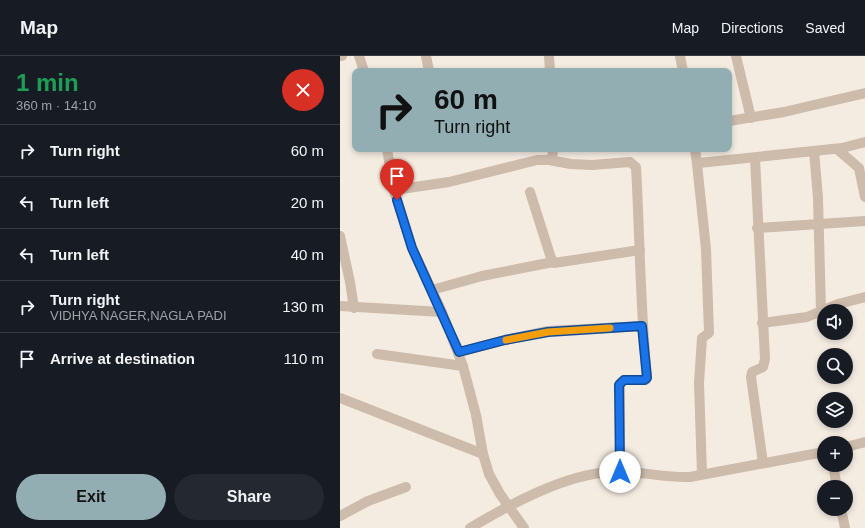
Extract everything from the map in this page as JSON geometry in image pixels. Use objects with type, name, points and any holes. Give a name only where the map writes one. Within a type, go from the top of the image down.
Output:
[{"type":"street","points":[[359,56],[363,68]]},
{"type":"street","points":[[426,56],[428,68]]},
{"type":"street","points":[[549,56],[550,68]]},
{"type":"street","points":[[680,56],[682,68]]},
{"type":"street","points":[[736,56],[751,118]]},
{"type":"street","points":[[732,121],[865,94]]},
{"type":"street","points":[[697,164],[699,162],[755,158],[837,149],[865,142]]},
{"type":"street","points":[[837,149],[862,170],[865,197]]},
{"type":"street","points":[[814,151],[819,224],[821,304]]},
{"type":"street","points":[[388,152],[394,190],[412,248],[459,352],[476,415],[483,454],[495,486],[524,528]]},
{"type":"street","points":[[552,152],[552,160]]},
{"type":"street","points":[[695,152],[706,249],[709,313],[709,333],[703,336],[699,372],[702,474]]},
{"type":"street","points":[[755,158],[765,363],[763,367],[752,373],[751,377],[763,463]]},
{"type":"street","points":[[394,190],[449,182],[537,160],[603,165],[630,162],[636,166],[642,326],[647,378],[644,380],[624,380],[619,385],[620,472]]},
{"type":"street","points":[[530,192],[553,262]]},
{"type":"street","points":[[758,228],[865,221]]},
{"type":"street","points":[[340,236],[354,308]]},
{"type":"street","points":[[432,290],[482,276],[553,262],[555,263],[640,250]]},
{"type":"street","points":[[838,304],[865,297]]},
{"type":"street","points":[[340,306],[442,312]]},
{"type":"street","points":[[762,323],[800,319],[817,313]]},
{"type":"street","points":[[459,352],[505,340],[548,332],[642,326]]},
{"type":"street","points":[[377,354],[463,366]]},
{"type":"street","points":[[340,398],[483,454]]},
{"type":"street","points":[[853,445],[865,442]]},
{"type":"street","points":[[470,528],[509,507],[579,477],[620,472],[668,477],[690,477],[817,453]]},
{"type":"street","points":[[340,516],[368,501],[406,487]]},
{"type":"street","points":[[842,516],[845,528]]},
{"type":"slow traffic","points":[[506,340],[548,332],[610,328]]},
{"type":"route","points":[[397,200],[412,248],[459,352],[505,340],[548,332],[642,326],[647,378],[646,380],[624,380],[620,382],[619,385],[620,472]]}]
